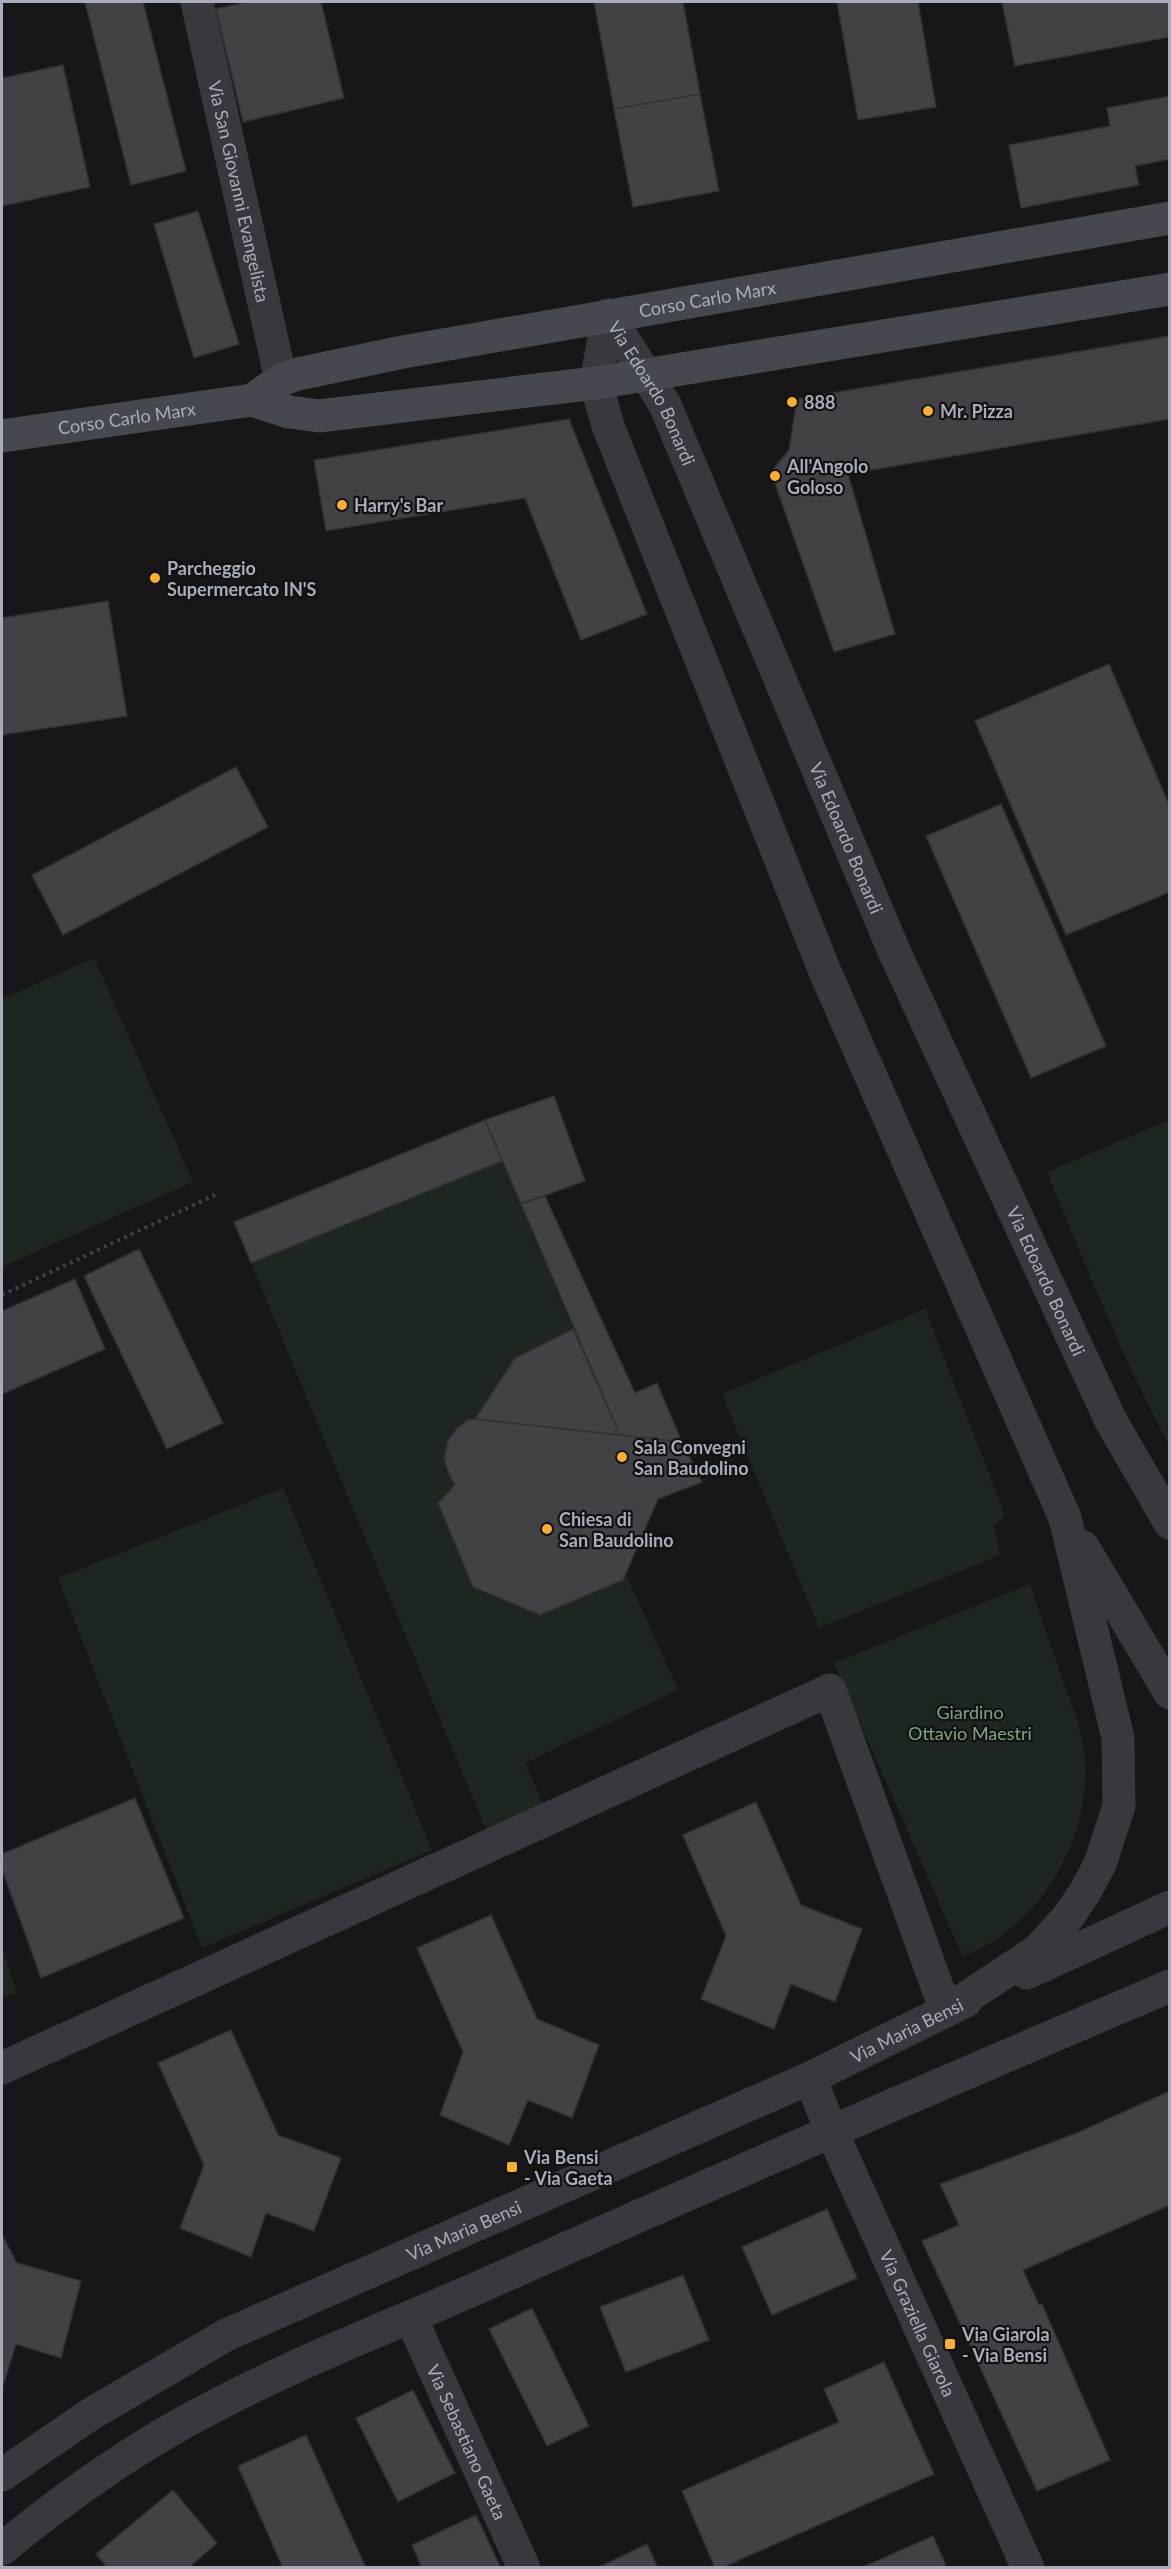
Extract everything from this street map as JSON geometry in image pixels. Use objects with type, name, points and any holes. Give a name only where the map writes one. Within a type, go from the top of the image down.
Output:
[{"type":"main road","name":"Corso Carlo Marx","points":[[252,400],[281,380],[298,374],[403,352],[1170,218]]},
{"type":"main road","name":"Corso Carlo Marx","points":[[2,436],[252,400],[289,412],[319,416],[596,383],[1170,289]]},
{"type":"street","name":"Via San Giovanni Evangelista","points":[[197,2],[281,380]]},
{"type":"street","name":"Via Edoardo Bonardi","points":[[608,315],[648,376],[672,420],[894,951],[1111,1421],[1170,1523]]},
{"type":"street","name":"Via Edoardo Bonardi","points":[[608,315],[596,383],[608,426],[826,974],[1065,1518],[1170,1693]]},
{"type":"street","name":"Via Edoardo Bonardi","points":[[946,2011],[1016,1967],[1037,1951],[1060,1927],[1085,1892],[1100,1864],[1119,1806],[1118,1738],[1065,1518]]},
{"type":"street","points":[[2,2068],[830,1690],[946,2011]]},
{"type":"street","name":"Via Maria Bensi","points":[[2,2475],[117,2398],[188,2355],[251,2323],[810,2078],[946,2011],[1170,1907]]},
{"type":"street","points":[[2,2549],[41,2517],[76,2493],[196,2416],[278,2374],[411,2318],[831,2130],[1170,1986]]},
{"type":"street","name":"Via Graziella Giarola","points":[[810,2078],[831,2130],[1028,2568]]},
{"type":"street","name":"Via Sebastiano Gaeta","points":[[411,2318],[524,2568]]},
{"type":"path","points":[[2,1295],[217,1194]]},
{"type":"green space","points":[[94,958],[193,1182],[2,1267],[2,999]]},
{"type":"green space","points":[[1169,1120],[1169,1445],[1120,1344],[1047,1172]]},
{"type":"green space","points":[[502,1161],[573,1329],[515,1358],[475,1419],[464,1423],[450,1436],[446,1456],[447,1466],[455,1485],[473,1587],[539,1615],[626,1574],[678,1690],[525,1763],[546,1811],[489,1837],[251,1263]]},
{"type":"green space","points":[[925,1309],[1005,1515],[994,1526],[1000,1555],[819,1628],[722,1394]]},
{"type":"green space","points":[[283,1488],[432,1850],[202,1948],[58,1578]]},
{"type":"green space","name":"Giardino Ottavio Maestri","points":[[1030,1584],[1081,1734],[1085,1762],[1080,1817],[1072,1844],[1060,1869],[1027,1914],[1001,1936],[963,1957],[834,1663]]},
{"type":"green space","points":[[2,1949],[17,1993],[2,1998]]},
{"type":"building","points":[[85,2],[143,2],[186,171],[131,185]]},
{"type":"building","points":[[247,2],[321,2],[344,98],[243,122],[216,9]]},
{"type":"building","points":[[594,2],[683,2],[700,94],[614,109]]},
{"type":"building","points":[[837,2],[918,2],[936,107],[858,120]]},
{"type":"building","points":[[1002,2],[1170,2],[1170,37],[1015,66]]},
{"type":"building","points":[[63,65],[90,187],[2,206],[2,78]]},
{"type":"building","points":[[700,94],[719,191],[633,207],[614,109]]},
{"type":"building","points":[[1170,96],[1170,159],[1135,166],[1139,185],[1021,208],[1009,145],[1110,126],[1107,108]]},
{"type":"building","points":[[198,211],[239,344],[194,358],[154,224]]},
{"type":"building","points":[[1170,336],[1170,419],[848,474],[895,634],[834,652],[771,472],[789,450],[797,399]]},
{"type":"building","points":[[569,419],[647,614],[581,640],[525,498],[326,531],[314,460]]},
{"type":"building","points":[[108,601],[127,716],[2,735],[2,618]]},
{"type":"building","points":[[1109,664],[1170,807],[1170,892],[1066,935],[975,721]]},
{"type":"building","points":[[236,767],[268,827],[63,935],[32,875]]},
{"type":"building","points":[[1001,804],[1106,1046],[1031,1078],[926,836]]},
{"type":"building","points":[[554,1096],[585,1181],[521,1204],[485,1120]]},
{"type":"building","points":[[485,1120],[502,1161],[251,1263],[234,1222]]},
{"type":"building","points":[[545,1196],[635,1393],[657,1383],[682,1442],[620,1435],[521,1204]]},
{"type":"building","points":[[139,1249],[223,1423],[167,1449],[84,1276]]},
{"type":"building","points":[[75,1279],[105,1349],[2,1394],[2,1311]]},
{"type":"building","points":[[573,1329],[620,1435],[475,1419],[515,1358]]},
{"type":"building","name":"Chiesa di San Baudolino","points":[[468,1420],[682,1442],[702,1482],[658,1499],[623,1580],[540,1615],[473,1587],[438,1503],[455,1485],[444,1460],[448,1440],[457,1428]]},
{"type":"building","points":[[135,1798],[184,1918],[41,1978],[2,1869],[2,1854]]},
{"type":"building","points":[[756,1802],[801,1905],[862,1929],[835,2002],[791,1984],[774,2029],[701,1999],[726,1936],[683,1835]]},
{"type":"building","points":[[491,1915],[537,2019],[599,2045],[572,2118],[528,2100],[509,2145],[440,2115],[463,2052],[417,1948]]},
{"type":"building","points":[[231,2030],[278,2135],[341,2158],[314,2231],[266,2213],[251,2257],[180,2228],[204,2165],[158,2063]]},
{"type":"building","points":[[1170,2091],[1170,2205],[1023,2270],[1039,2305],[1042,2304],[1110,2460],[1037,2491],[922,2241],[959,2225],[940,2184],[1077,2133]]},
{"type":"building","points":[[827,2209],[857,2278],[772,2315],[742,2247]]},
{"type":"building","points":[[2,2235],[17,2263],[81,2281],[61,2358],[16,2344],[2,2389]]},
{"type":"building","points":[[683,2275],[709,2340],[626,2372],[600,2307]]},
{"type":"building","points":[[532,2308],[589,2426],[547,2446],[489,2329]]},
{"type":"building","points":[[884,2362],[934,2474],[721,2568],[715,2568],[682,2491],[839,2422],[824,2389]]},
{"type":"building","points":[[413,2390],[455,2473],[398,2502],[356,2418]]},
{"type":"building","points":[[306,2435],[365,2566],[361,2568],[283,2568],[238,2466]]},
{"type":"building","points":[[173,2490],[217,2543],[188,2568],[108,2568],[96,2554]]},
{"type":"building","points":[[476,2515],[501,2568],[422,2568],[412,2545]]},
{"type":"building","points":[[933,2536],[947,2568],[861,2568]]},
{"type":"building","points":[[647,2544],[658,2568],[597,2568]]},
{"type":"place","name":"888","points":[[792,402]]},
{"type":"place","name":"Mr. Pizza","points":[[928,411]]},
{"type":"place","name":"All'Angolo Goloso","points":[[775,476]]},
{"type":"place","name":"Harry's Bar","points":[[342,505]]},
{"type":"place","name":"Parcheggio Supermercato IN'S","points":[[155,578]]},
{"type":"place","name":"Sala Convegni San Baudolino","points":[[622,1457]]},
{"type":"place","name":"Chiesa di San Baudolino","points":[[547,1529]]},
{"type":"place","name":"Via Bensi - Via Gaeta","points":[[512,2167]]},
{"type":"place","name":"Via Giarola - Via Bensi","points":[[950,2344]]}]
